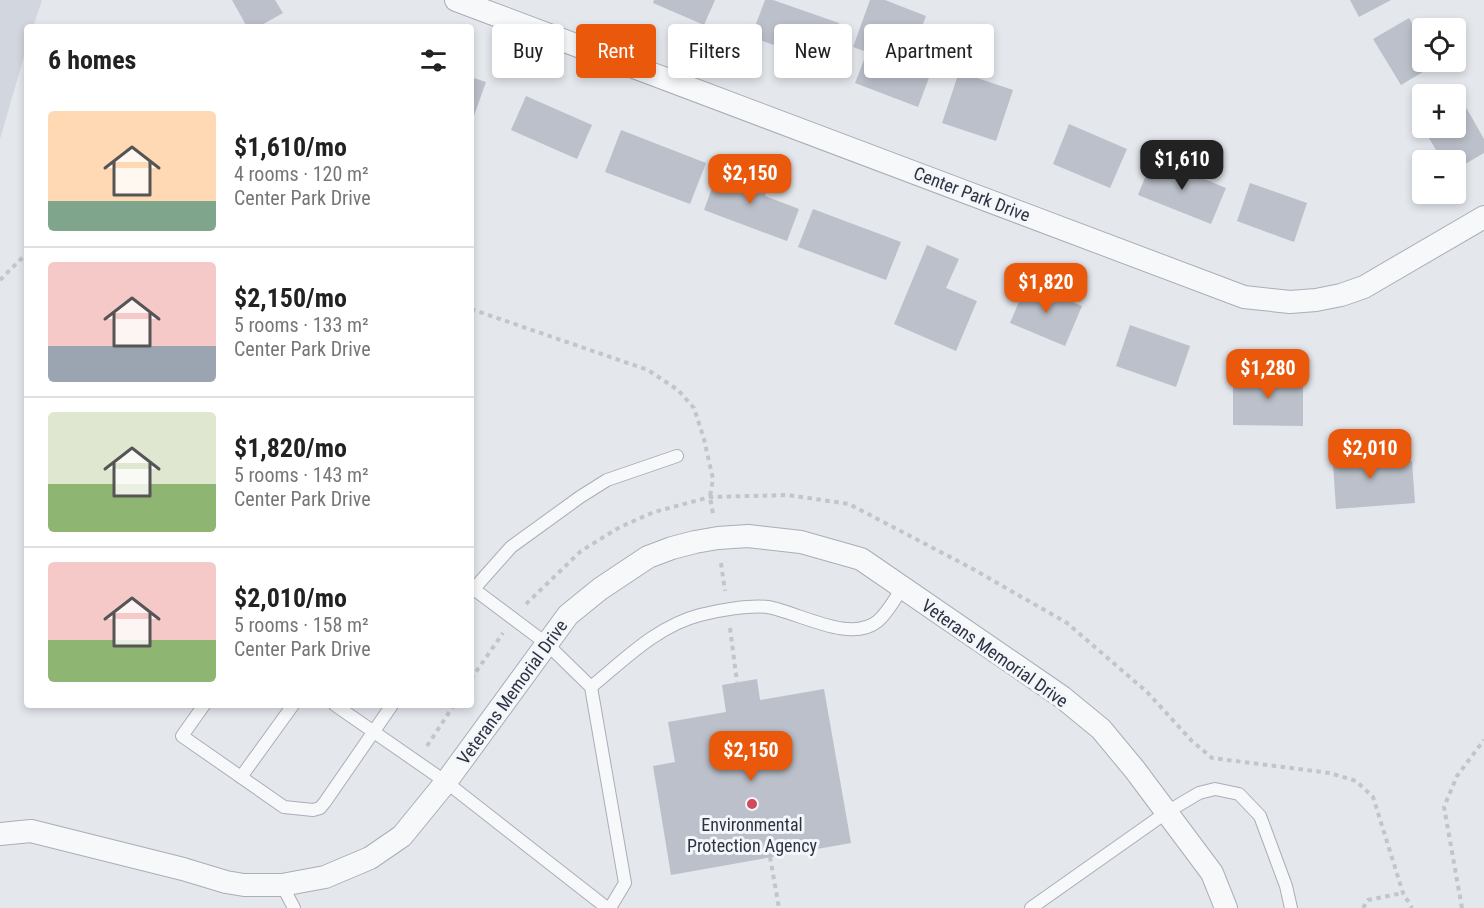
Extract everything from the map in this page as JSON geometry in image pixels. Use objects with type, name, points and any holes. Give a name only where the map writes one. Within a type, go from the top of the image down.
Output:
[{"type":"street","name":"Center Park Drive","points":[[456,0],[1244,297],[1290,302],[1341,295],[1364,287],[1484,217]]},
{"type":"street","name":"Veterans Memorial Drive","points":[[0,834],[30,831],[244,885],[282,885],[325,877],[348,869],[370,858],[402,836],[446,782],[568,615],[600,589],[641,561],[672,548],[718,538],[774,538],[830,549],[861,559],[1062,697],[1101,729],[1167,812],[1212,873],[1226,908]]},
{"type":"lane","points":[[474,587],[511,547],[589,491],[607,480],[677,456]]},
{"type":"lane","points":[[591,687],[641,645],[675,624],[700,615],[768,607],[827,625],[854,630],[876,622],[890,608],[902,588]]},
{"type":"lane","points":[[339,708],[446,782],[609,908],[625,883],[591,687],[547,644],[474,590]]},
{"type":"lane","points":[[202,708],[182,736],[284,807],[313,810],[320,808],[325,802],[390,708]]},
{"type":"lane","points":[[241,777],[292,708]]},
{"type":"lane","points":[[1031,908],[1167,812],[1199,793],[1215,789],[1239,794],[1260,816],[1286,886],[1291,908]]},
{"type":"lane","points":[[282,885],[294,908]]},
{"type":"path","points":[[0,280],[24,256]]},
{"type":"path","points":[[474,674],[497,639],[531,598],[581,551],[620,527],[654,512],[710,497],[788,495],[849,504],[973,569],[1067,623],[1147,692],[1192,741],[1212,758],[1330,773],[1356,781],[1373,797],[1403,892],[1412,908]]},
{"type":"path","points":[[416,762],[452,708]]},
{"type":"path","points":[[1462,908],[1444,807],[1457,776],[1484,740]]},
{"type":"path","points":[[770,857],[779,908]]},
{"type":"path","points":[[1363,908],[1368,900],[1403,892]]},
{"type":"shaded area","points":[[0,0],[42,0],[34,24],[24,24],[24,56],[0,139]]},
{"type":"building","points":[[232,0],[275,0],[283,13],[263,24],[245,24]]},
{"type":"building","points":[[654,0],[715,0],[704,24],[653,3]]},
{"type":"building","points":[[765,0],[773,0],[839,23],[774,24],[774,45],[762,41],[762,24],[756,24]]},
{"type":"building","points":[[870,0],[885,0],[926,16],[923,24],[864,24],[864,51],[853,47]]},
{"type":"building","points":[[1350,0],[1391,0],[1359,17]]},
{"type":"building","points":[[1409,18],[1412,23],[1412,72],[1423,72],[1401,85],[1373,39]]},
{"type":"building","points":[[864,60],[864,78],[929,78],[918,107],[855,83]]},
{"type":"building","points":[[474,78],[486,82],[474,116]]},
{"type":"building","points":[[957,78],[977,78],[1013,90],[996,141],[942,123]]},
{"type":"building","points":[[526,96],[592,125],[577,159],[511,130]]},
{"type":"building","points":[[1466,107],[1484,139],[1484,153],[1466,164],[1466,150],[1436,150],[1429,138],[1466,138]]},
{"type":"building","points":[[1069,124],[1127,149],[1110,188],[1053,164]]},
{"type":"building","points":[[621,130],[706,163],[690,204],[605,172]]},
{"type":"building","points":[[1153,158],[1226,188],[1211,224],[1138,195]]},
{"type":"building","points":[[720,166],[767,184],[765,196],[799,209],[787,241],[704,210]]},
{"type":"building","points":[[1250,183],[1307,203],[1294,242],[1237,221]]},
{"type":"building","points":[[813,209],[901,242],[886,280],[798,247]]},
{"type":"building","points":[[927,245],[959,259],[946,288],[977,301],[956,351],[894,324]]},
{"type":"building","points":[[1027,283],[1082,306],[1065,346],[1010,323]]},
{"type":"building","points":[[1130,325],[1190,346],[1176,387],[1116,366]]},
{"type":"building","points":[[1233,373],[1303,374],[1303,426],[1233,425]]},
{"type":"building","points":[[1369,445],[1370,464],[1412,461],[1415,503],[1336,509],[1332,448]]},
{"type":"building","name":"Environmental Protection Agency","points":[[757,679],[760,700],[824,689],[851,843],[671,875],[653,766],[675,762],[668,722],[726,712],[722,685]]},
{"type":"place","name":"Environmental Protection Agency","points":[[752,804]]}]
